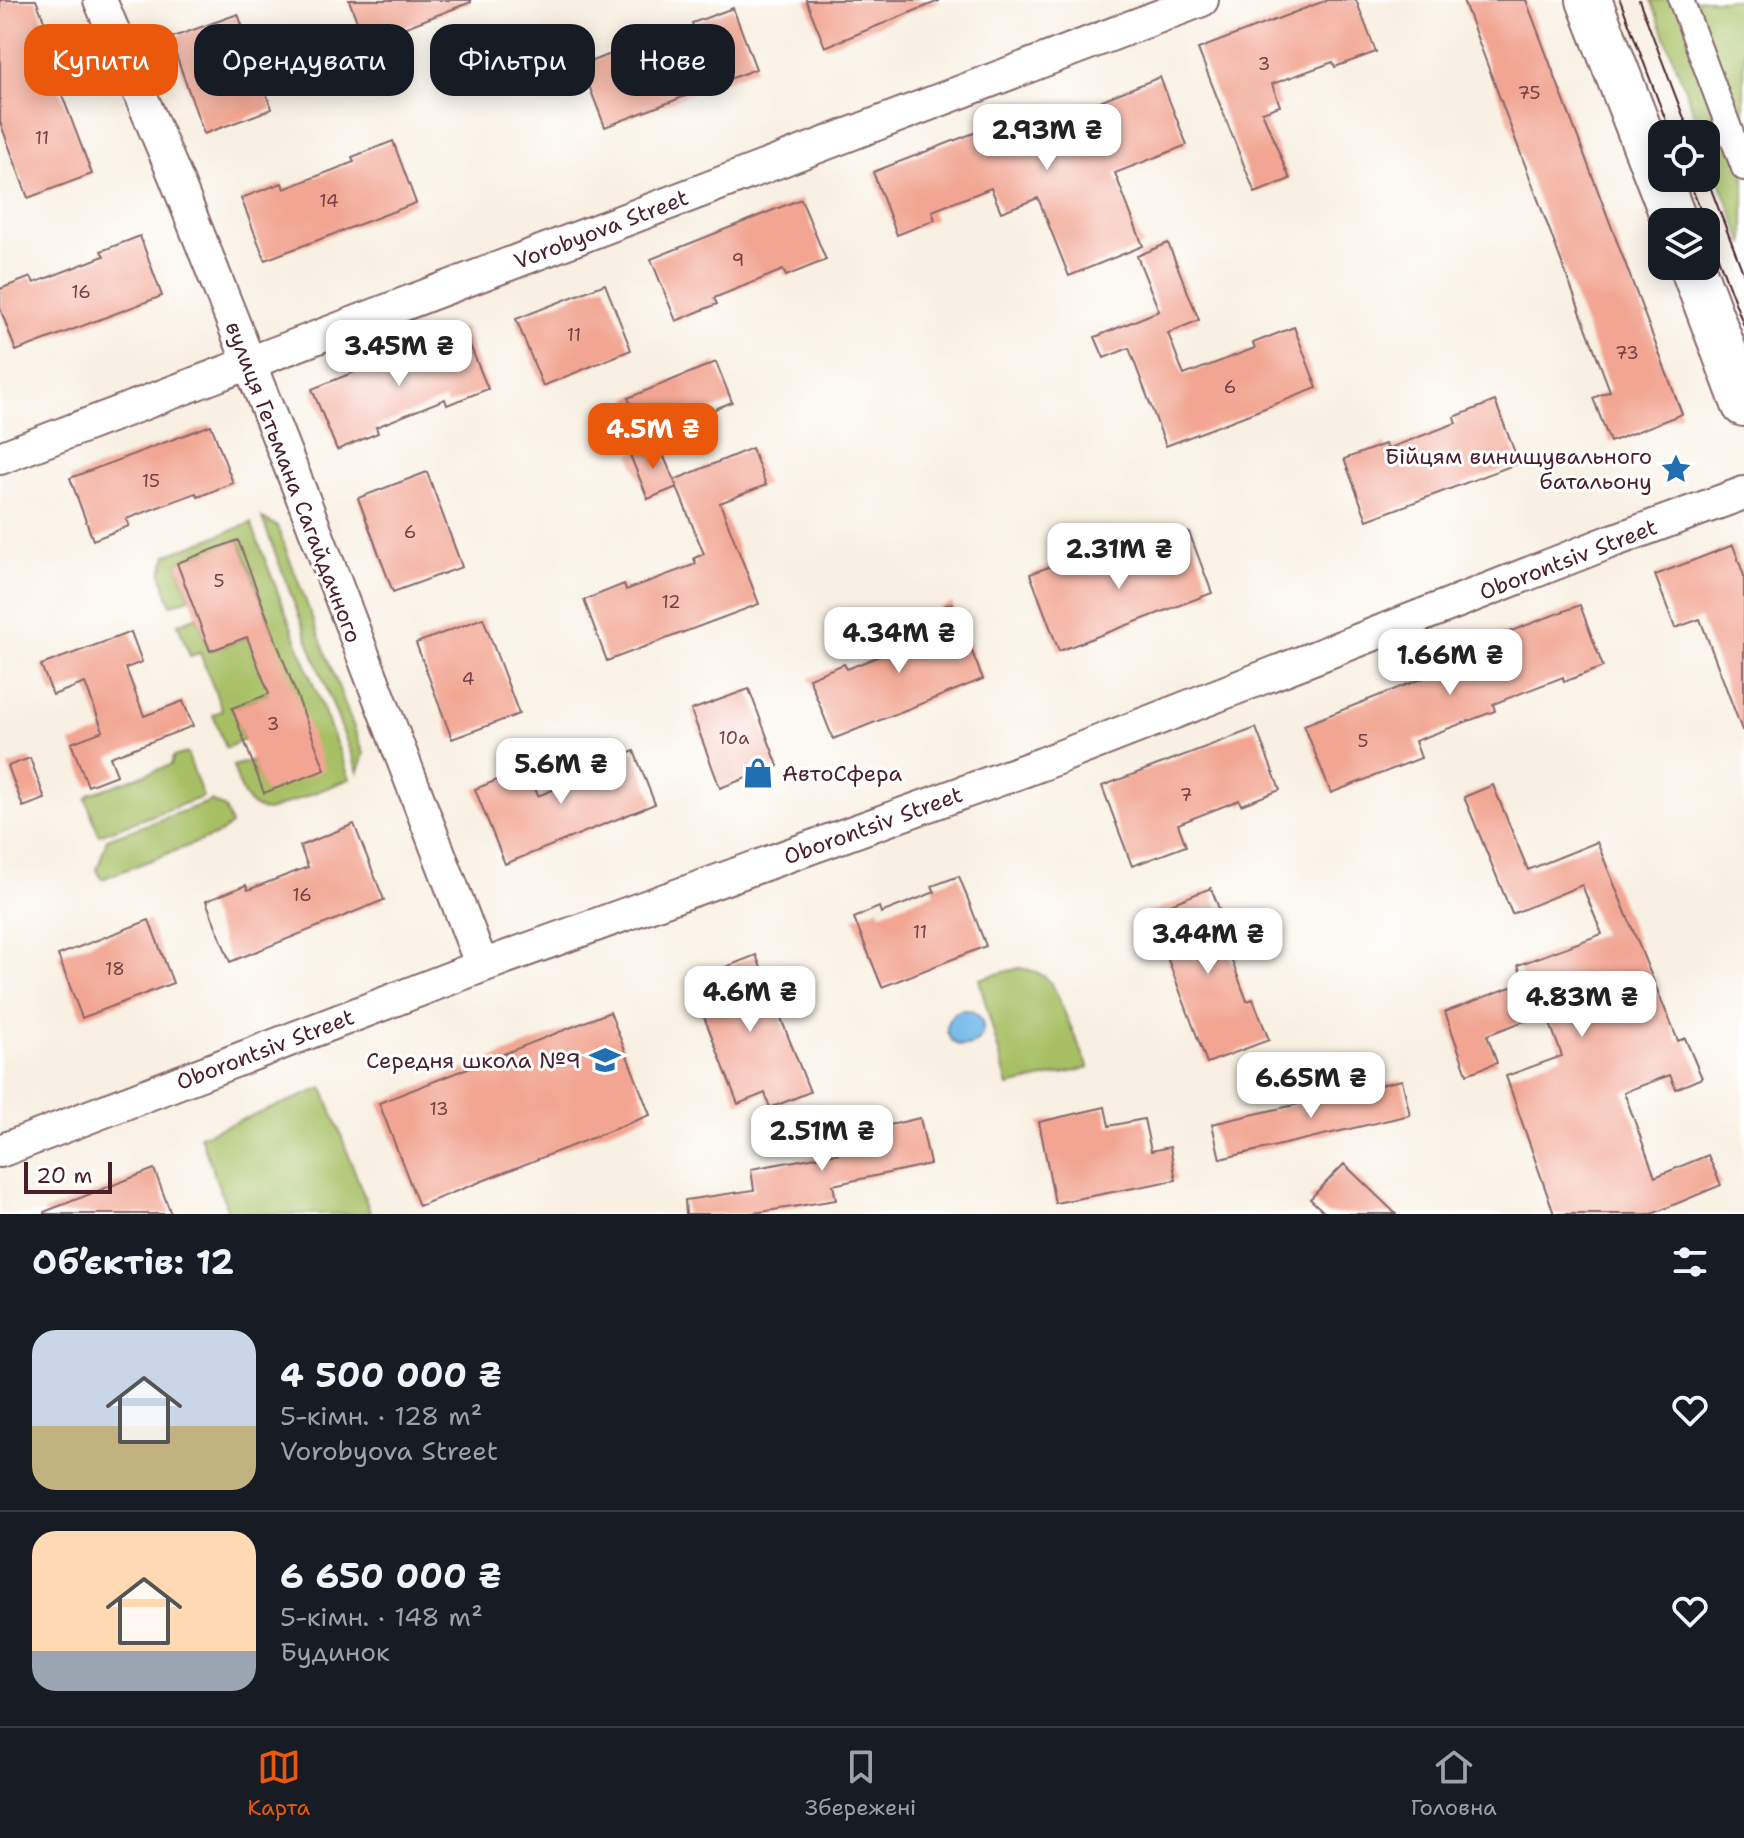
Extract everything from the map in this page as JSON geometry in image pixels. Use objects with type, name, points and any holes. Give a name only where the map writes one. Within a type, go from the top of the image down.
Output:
[{"type":"main road","points":[[1589,0],[1670,208]]},
{"type":"main road","points":[[1697,280],[1744,404]]},
{"type":"street","name":"вулиця Гетьмана Сагайдачного","points":[[100,0],[175,176],[304,501],[482,966]]},
{"type":"street","name":"Vorobyova Street","points":[[0,458],[1202,0]]},
{"type":"street","points":[[1681,0],[1744,168]]},
{"type":"street","name":"Oborontsiv Street","points":[[0,1151],[482,966],[1042,764],[1607,543],[1744,493]]},
{"type":"green space","points":[[1651,0],[1744,0],[1744,245],[1720,181],[1720,120],[1697,120]]},
{"type":"green space","points":[[262,518],[277,526],[364,754],[358,772]]},
{"type":"green space","points":[[251,523],[350,779],[268,811],[248,801],[233,766],[252,760],[265,793],[269,694],[233,708],[244,740],[226,748],[213,715],[222,710],[200,653],[190,656],[178,624],[197,616],[210,651],[247,637],[251,646],[275,637],[239,540],[177,563],[190,598],[171,605],[161,574],[167,555]]},
{"type":"green space","points":[[187,753],[203,797],[99,835],[86,799],[90,794],[171,765],[173,757]]},
{"type":"green space","points":[[211,801],[225,808],[231,825],[219,834],[102,879],[97,870],[107,839]]},
{"type":"green space","points":[[1019,968],[1037,973],[1052,984],[1089,1068],[1008,1086],[979,979]]},
{"type":"green space","points":[[323,1088],[371,1214],[229,1214],[200,1136]]},
{"type":"water","points":[[965,1010],[978,1015],[983,1028],[978,1041],[965,1046],[952,1041],[947,1028],[952,1015]]},
{"type":"building","points":[[0,0],[36,0],[45,24],[24,24],[24,96],[62,96],[92,174],[28,198],[0,122]]},
{"type":"building","points":[[349,0],[471,0],[414,24],[358,24]]},
{"type":"building","points":[[806,0],[939,0],[939,1],[825,47]]},
{"type":"building","points":[[1327,0],[1356,0],[1376,52],[1335,67],[1333,62],[1272,84],[1280,106],[1262,112],[1290,179],[1255,193],[1198,49]]},
{"type":"building","points":[[1463,0],[1526,0],[1682,414],[1610,442],[1593,398],[1610,391]]},
{"type":"building","points":[[733,8],[756,69],[735,77],[735,24],[692,23]]},
{"type":"building","points":[[238,14],[242,24],[210,24]]},
{"type":"building","points":[[194,30],[194,96],[267,96],[272,109],[204,134],[178,61],[178,35]]},
{"type":"building","points":[[611,54],[611,96],[686,96],[605,127],[593,96],[595,60]]},
{"type":"building","points":[[1160,77],[1187,145],[1115,173],[1143,246],[1069,276],[1038,198],[1001,212],[991,188],[932,211],[935,220],[897,235],[873,172],[1028,112],[1034,127]]},
{"type":"building","points":[[393,141],[416,203],[265,260],[241,198],[282,183],[284,189],[354,162],[352,157]]},
{"type":"building","points":[[801,199],[826,260],[786,276],[783,270],[714,298],[717,304],[676,321],[651,259]]},
{"type":"building","points":[[140,236],[162,296],[16,351],[0,308],[0,289],[31,277],[34,283],[104,256],[101,251]]},
{"type":"building","points":[[1168,243],[1199,320],[1168,333],[1184,375],[1255,348],[1253,343],[1294,327],[1317,388],[1166,446],[1129,348],[1104,358],[1095,337],[1159,311],[1137,256]]},
{"type":"building","points":[[605,284],[631,350],[543,386],[516,319]]},
{"type":"building","points":[[463,328],[488,389],[447,405],[445,399],[376,427],[378,433],[337,450],[312,389]]},
{"type":"building","points":[[716,362],[732,402],[645,438],[628,398]]},
{"type":"building","points":[[1495,401],[1519,463],[1367,520],[1344,459],[1385,444],[1387,449],[1456,423],[1454,417]]},
{"type":"building","points":[[211,425],[233,483],[126,519],[129,526],[93,540],[70,478]]},
{"type":"building","points":[[658,443],[677,487],[648,499],[630,455]]},
{"type":"building","points":[[752,448],[766,485],[720,503],[759,604],[607,661],[584,600],[624,584],[626,590],[696,564],[694,558],[704,554],[674,480]]},
{"type":"building","points":[[427,472],[462,567],[393,592],[358,498]]},
{"type":"building","points":[[1189,532],[1212,593],[1059,651],[1030,574],[1083,554],[1091,575],[1151,552],[1149,547]]},
{"type":"building","points":[[238,540],[325,770],[264,793],[232,708],[269,694],[247,637],[210,651],[177,563]]},
{"type":"building","points":[[1733,545],[1744,576],[1744,730],[1700,619],[1675,628],[1655,575]]},
{"type":"building","points":[[952,603],[983,679],[833,739],[809,678],[844,664],[847,669],[907,645],[899,624]]},
{"type":"building","points":[[1580,605],[1603,667],[1564,682],[1563,677],[1493,704],[1495,711],[1415,741],[1421,758],[1331,793],[1304,725],[1434,674],[1429,662]]},
{"type":"building","points":[[483,618],[519,714],[452,739],[416,643]]},
{"type":"building","points":[[131,632],[142,662],[126,668],[144,716],[183,701],[193,726],[110,757],[117,775],[88,786],[71,743],[103,731],[85,683],[53,695],[41,665]]},
{"type":"building","points":[[749,689],[778,766],[720,788],[691,710]]},
{"type":"building","points":[[1256,728],[1280,790],[1241,805],[1239,800],[1178,824],[1186,846],[1132,866],[1102,786]]},
{"type":"building","points":[[634,751],[655,804],[505,864],[475,789],[527,768],[538,796],[596,772],[594,768]]},
{"type":"building","points":[[30,758],[45,799],[23,807],[8,766]]},
{"type":"building","points":[[1493,785],[1528,870],[1597,842],[1678,1041],[1685,1038],[1702,1078],[1676,1089],[1670,1075],[1624,1092],[1655,1177],[1708,1155],[1721,1185],[1652,1214],[1554,1214],[1506,1076],[1562,1056],[1546,1013],[1487,1035],[1497,1063],[1467,1074],[1445,1012],[1524,982],[1518,965],[1602,934],[1582,885],[1512,914],[1464,797]]},
{"type":"building","points":[[354,824],[384,900],[230,962],[206,901],[246,885],[248,890],[308,867],[300,846]]},
{"type":"building","points":[[959,876],[986,946],[882,987],[854,918],[879,907],[881,913],[935,892],[932,886]]},
{"type":"building","points":[[1211,888],[1227,929],[1221,931],[1247,1001],[1253,999],[1269,1040],[1207,1063],[1150,912]]},
{"type":"building","points":[[149,920],[173,983],[82,1018],[58,955]]},
{"type":"building","points":[[756,955],[810,1092],[770,1108],[765,1093],[738,1104],[690,981]]},
{"type":"building","points":[[610,1012],[650,1115],[419,1206],[379,1103]]},
{"type":"building","points":[[1402,1080],[1410,1115],[1220,1159],[1212,1124]]},
{"type":"building","points":[[1105,1107],[1109,1126],[1144,1119],[1151,1151],[1170,1147],[1176,1180],[1055,1203],[1039,1122]]},
{"type":"building","points":[[920,1118],[930,1164],[833,1185],[836,1200],[748,1214],[686,1214],[685,1200],[754,1190],[751,1169],[866,1148],[863,1131]]},
{"type":"building","points":[[1344,1164],[1396,1214],[1326,1214],[1310,1199]]},
{"type":"building","points":[[154,1169],[171,1214],[44,1214],[44,1212]]},
{"type":"tram line","points":[[1620,0],[1666,120]]},
{"type":"tram line","points":[[1639,0],[1685,120]]},
{"type":"tram line","points":[[1693,192],[1700,208]]},
{"type":"tram line","points":[[1712,192],[1744,275]]},
{"type":"tram line","points":[[1720,263],[1744,326]]},
{"type":"place","name":"Бійцям винищувального батальону","points":[[1676,469]]},
{"type":"place","name":"АвтоСфера","points":[[758,773]]},
{"type":"place","name":"Середня школа №9","points":[[605,1060]]}]
